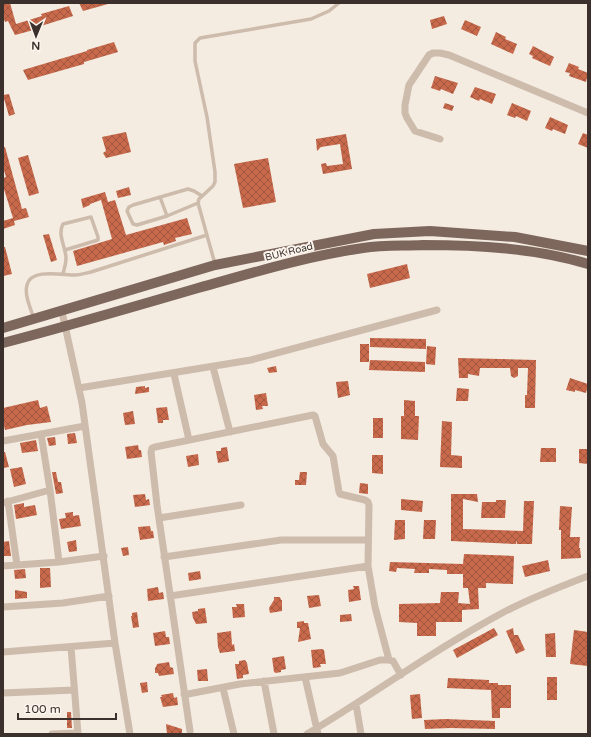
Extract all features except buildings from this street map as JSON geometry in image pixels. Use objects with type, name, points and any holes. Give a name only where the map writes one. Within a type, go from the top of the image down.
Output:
[{"type":"main road","name":"BUK Road","points":[[3,328],[35,320],[215,266],[374,234],[430,231],[515,236],[588,251]]},
{"type":"main road","name":"BUK Road","points":[[3,343],[66,327],[249,274],[330,254],[363,248],[459,245],[510,249],[570,258],[588,264]]},
{"type":"street","points":[[440,139],[415,131],[405,113],[409,85],[425,60],[433,53],[449,55],[588,113]]},
{"type":"street","points":[[79,388],[213,368],[251,360],[437,310]]},
{"type":"street","points":[[62,312],[79,388],[104,556],[115,643],[130,734]]},
{"type":"street","points":[[213,368],[230,432]]},
{"type":"street","points":[[174,374],[189,440]]},
{"type":"street","points":[[190,731],[159,518],[151,452],[152,448],[155,446],[313,415],[316,416],[323,444],[333,456],[340,494],[368,502],[368,566],[389,660]]},
{"type":"street","points":[[3,441],[85,426]]},
{"type":"street","points":[[41,434],[59,562]]},
{"type":"street","points":[[16,565],[6,502],[50,490]]},
{"type":"street","points":[[159,518],[241,504]]},
{"type":"street","points":[[164,557],[282,540],[368,540]]},
{"type":"street","points":[[3,566],[59,562],[104,556]]},
{"type":"street","points":[[170,596],[368,566]]},
{"type":"street","points":[[307,734],[317,731],[446,646],[504,613],[551,590],[588,576]]},
{"type":"street","points":[[3,607],[63,603],[109,596]]},
{"type":"street","points":[[3,652],[71,648],[115,643]]},
{"type":"street","points":[[52,734],[78,734],[71,648]]},
{"type":"street","points":[[184,694],[240,684],[340,673],[380,660],[393,661],[401,675]]},
{"type":"street","points":[[305,677],[317,731]]},
{"type":"street","points":[[264,681],[274,734]]},
{"type":"street","points":[[223,688],[234,734]]},
{"type":"street","points":[[3,693],[74,690]]},
{"type":"street","points":[[356,704],[360,734]]},
{"type":"lane","points":[[202,196],[188,189],[128,207],[127,211],[133,224],[137,226],[167,216],[198,203],[202,196],[213,186],[215,182],[215,172],[207,117],[195,61],[194,46],[196,40],[200,38],[312,19],[329,11],[339,3]]},
{"type":"lane","points":[[160,197],[167,216]]},
{"type":"lane","points":[[198,203],[215,266]]},
{"type":"lane","points":[[63,274],[66,260],[61,232],[63,224],[91,217],[98,240],[65,250]]},
{"type":"lane","points":[[35,320],[27,294],[27,284],[32,277],[39,274],[77,275],[91,272],[207,235]]}]
